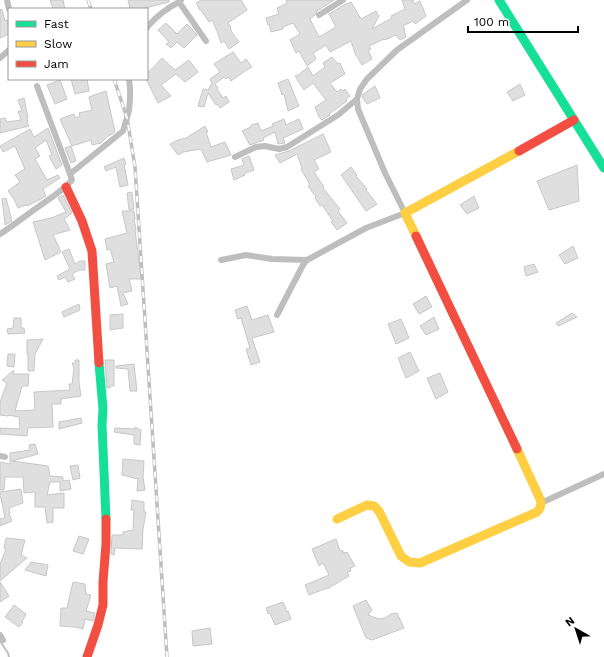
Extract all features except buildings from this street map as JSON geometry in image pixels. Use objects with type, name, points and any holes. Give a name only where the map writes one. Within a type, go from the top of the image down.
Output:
[{"type":"street","points":[[319,15],[343,0]]},
{"type":"street","points":[[337,520],[367,505],[376,507],[401,556],[412,564],[420,564],[537,512],[540,508],[541,503],[482,374],[382,167],[358,109],[357,99],[360,89],[396,50],[467,0]]},
{"type":"street","points":[[500,0],[604,168]]},
{"type":"street","points":[[148,26],[158,15],[180,1],[206,41]]},
{"type":"street","points":[[0,58],[8,51]]},
{"type":"street","points":[[70,174],[123,131],[129,111],[129,80]]},
{"type":"street","points":[[0,234],[12,227],[66,187],[72,180],[37,86]]},
{"type":"street","points":[[235,157],[256,147],[265,146],[279,149],[287,147],[338,115],[357,99]]},
{"type":"street","points":[[276,315],[307,260],[366,228],[405,213],[574,120]]},
{"type":"street","points":[[66,187],[82,221],[92,251],[103,409],[102,424],[106,512],[103,605],[87,657]]},
{"type":"street","points":[[221,260],[241,256],[307,260]]},
{"type":"street","points":[[541,503],[604,474]]},
{"type":"waterway","points":[[0,641],[9,657]]},
{"type":"railway","points":[[88,0],[91,8]]},
{"type":"railway","points":[[114,80],[127,118],[135,167],[167,657]]},
{"type":"traffic: fast","points":[[499,0],[604,168]]},
{"type":"traffic: fast","points":[[99,363],[103,409],[102,425],[106,519]]},
{"type":"traffic: slow","points":[[416,236],[405,213],[519,151]]},
{"type":"traffic: slow","points":[[337,519],[367,505],[374,506],[379,511],[401,556],[409,562],[420,563],[537,512],[541,504],[540,499],[517,449]]},
{"type":"traffic: jam","points":[[519,151],[574,120]]},
{"type":"traffic: jam","points":[[66,187],[82,221],[92,251],[99,363]]},
{"type":"traffic: jam","points":[[416,236],[517,449]]},
{"type":"traffic: jam","points":[[87,657],[103,605],[106,519]]}]
